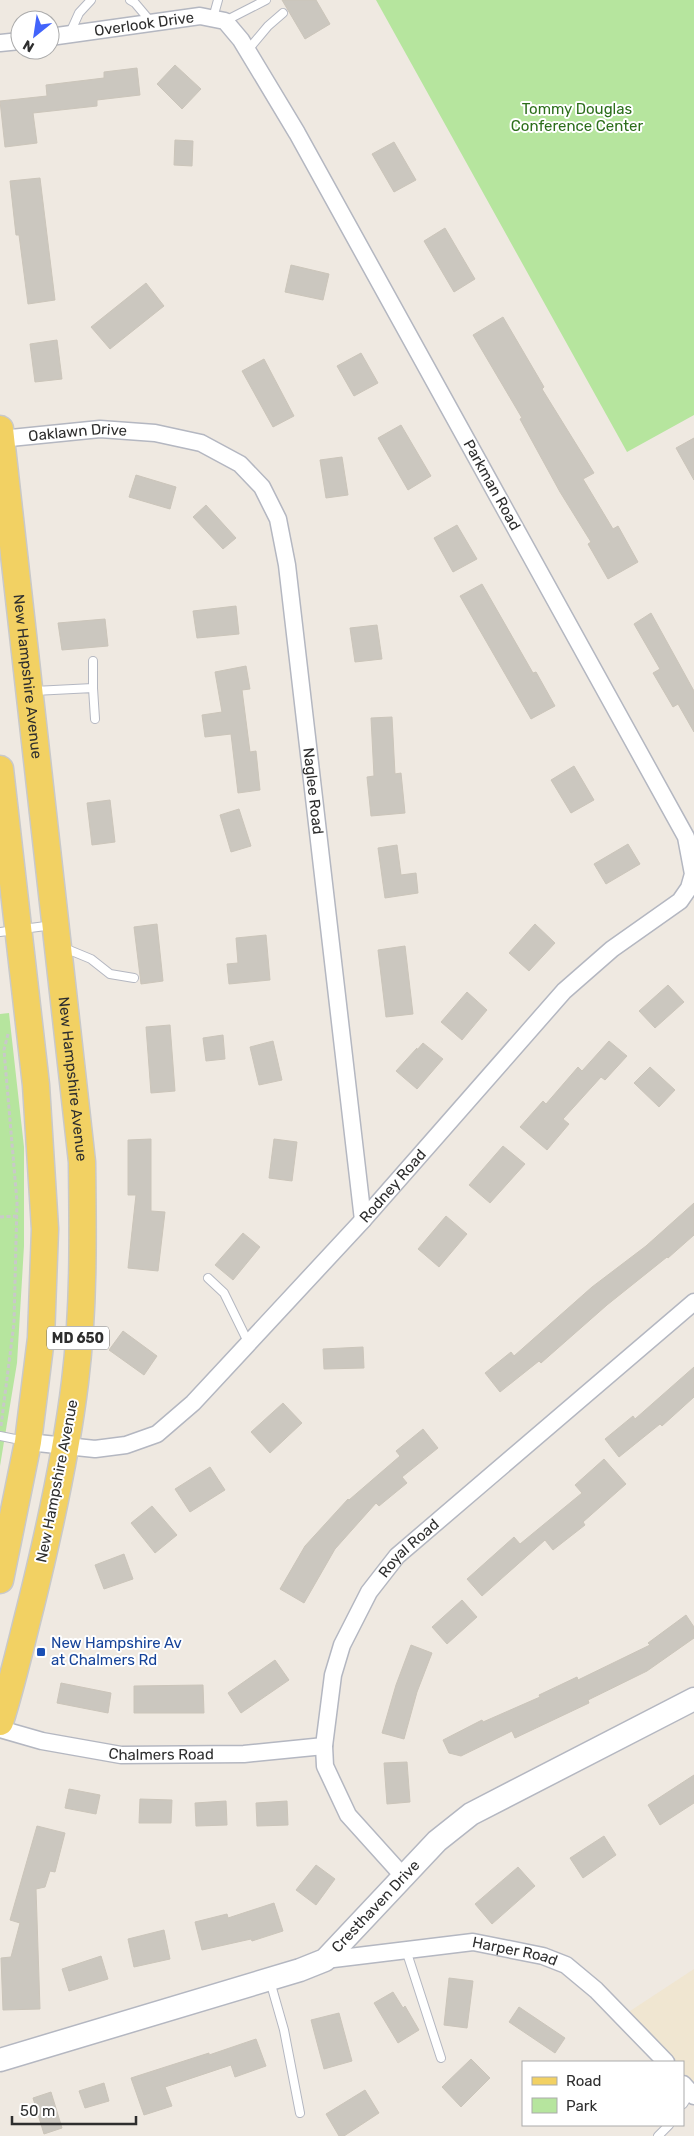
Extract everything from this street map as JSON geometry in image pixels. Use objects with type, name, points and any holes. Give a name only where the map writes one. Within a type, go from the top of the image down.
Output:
[{"type":"main road","name":"New Hampshire Avenue","points":[[0,435],[82,1162],[83,1225],[75,1381],[66,1446],[46,1546],[0,1722]]},
{"type":"main road","name":"MD 650","points":[[0,769],[9,931],[36,1085],[45,1229],[41,1338],[28,1442],[0,1580]]},
{"type":"street","name":"Overlook Drive","points":[[60,36],[200,16],[219,20]]},
{"type":"street","points":[[219,20],[247,51]]},
{"type":"street","name":"Parkman Road","points":[[247,51],[297,133],[686,837]]},
{"type":"street","name":"Oaklawn Drive","points":[[0,435],[100,429],[155,433]]},
{"type":"street","name":"Naglee Road","points":[[155,433],[201,443],[240,464],[262,487],[278,518],[287,565],[364,1220]]},
{"type":"street","name":"Rodney Road","points":[[28,1442],[95,1449],[126,1446],[157,1434],[193,1403],[364,1220],[564,991],[612,949],[680,901],[689,888],[694,874],[686,837]]},
{"type":"street","name":"Royal Road","points":[[403,1876],[348,1815],[325,1766],[324,1746],[333,1675],[342,1645],[369,1592],[397,1556],[694,1302]]},
{"type":"street","name":"Cresthaven Drive","points":[[0,2060],[269,1979],[325,1960],[437,1841],[471,1814],[694,1700]]},
{"type":"street","name":"Chalmers Road","points":[[0,1729],[42,1741],[121,1755],[244,1754],[324,1746]]},
{"type":"street","name":"Harper Road","points":[[325,1960],[473,1942],[543,1956],[566,1965],[596,1990],[665,2061]]},
{"type":"lane","points":[[70,34],[79,13],[91,0]]},
{"type":"lane","points":[[130,0],[135,2],[152,22]]},
{"type":"lane","points":[[218,0],[219,20],[266,0]]},
{"type":"lane","points":[[247,51],[268,26],[283,13]]},
{"type":"lane","points":[[93,661],[95,719]]},
{"type":"lane","points":[[29,691],[93,688]]},
{"type":"lane","points":[[9,931],[57,935],[110,974],[134,978]]},
{"type":"lane","points":[[208,1278],[224,1293],[249,1344]]},
{"type":"lane","points":[[0,1436],[28,1442]]},
{"type":"lane","points":[[406,1950],[441,2058]]},
{"type":"lane","points":[[269,1979],[284,2030],[300,2113]]},
{"type":"lane","points":[[658,2136],[668,2126]]},
{"type":"path","points":[[1,1427],[14,1323],[17,1216],[12,1132],[4,1050],[10,1028]]},
{"type":"path","points":[[0,1217],[17,1216]]},
{"type":"shaded area","points":[[694,1969],[694,2083],[684,2074],[684,2061],[671,2061],[624,2015]]},
{"type":"green space","name":"Tommy Douglas Conference Center","points":[[376,0],[694,0],[694,415],[627,452]]},
{"type":"green space","points":[[9,1013],[24,1147],[24,1246],[17,1363],[0,1466],[0,1014]]},
{"type":"building","points":[[282,0],[316,0],[330,24],[305,39]]},
{"type":"building","points":[[175,65],[201,89],[182,109],[157,84]]},
{"type":"building","points":[[137,68],[140,95],[97,100],[97,106],[33,113],[37,143],[5,147],[0,101],[47,96],[46,85],[104,78],[104,72]]},
{"type":"building","points":[[175,140],[193,141],[192,166],[174,165]]},
{"type":"building","points":[[394,142],[416,180],[394,192],[372,154]]},
{"type":"building","points":[[40,178],[55,300],[28,304],[19,235],[16,235],[10,181]]},
{"type":"building","points":[[445,228],[475,279],[454,292],[424,241]]},
{"type":"building","points":[[291,265],[329,274],[323,300],[285,292]]},
{"type":"building","points":[[146,283],[164,306],[110,349],[91,327]]},
{"type":"building","points":[[503,317],[544,387],[542,389],[594,473],[583,479],[613,529],[618,526],[638,562],[608,579],[588,544],[591,542],[560,492],[520,419],[522,418],[473,335]]},
{"type":"building","points":[[57,340],[62,379],[35,382],[30,344]]},
{"type":"building","points":[[361,353],[378,383],[354,396],[337,366]]},
{"type":"building","points":[[264,359],[294,416],[273,427],[242,371]]},
{"type":"building","points":[[401,425],[431,476],[408,490],[378,438]]},
{"type":"building","points":[[694,438],[694,480],[676,448]]},
{"type":"building","points":[[342,457],[348,495],[326,498],[320,460]]},
{"type":"building","points":[[136,475],[176,487],[170,509],[129,497]]},
{"type":"building","points":[[206,505],[236,538],[223,549],[193,517]]},
{"type":"building","points":[[457,525],[477,559],[453,572],[434,538]]},
{"type":"building","points":[[482,584],[533,673],[536,672],[555,706],[531,719],[460,596]]},
{"type":"building","points":[[236,606],[239,634],[197,638],[193,611]]},
{"type":"building","points":[[651,613],[694,691],[694,732],[678,704],[673,707],[653,673],[660,669],[634,624]]},
{"type":"building","points":[[105,619],[108,646],[62,650],[58,623]]},
{"type":"building","points":[[377,625],[382,659],[355,662],[350,628]]},
{"type":"building","points":[[246,666],[250,689],[242,690],[250,752],[256,751],[260,790],[238,793],[231,734],[205,737],[202,715],[222,712],[215,672]]},
{"type":"building","points":[[392,717],[395,774],[401,773],[405,813],[371,816],[367,777],[374,776],[371,718]]},
{"type":"building","points":[[574,766],[594,800],[571,813],[551,780]]},
{"type":"building","points":[[110,800],[115,842],[92,845],[87,803]]},
{"type":"building","points":[[239,809],[251,846],[231,852],[220,815]]},
{"type":"building","points":[[628,844],[640,864],[606,884],[594,864]]},
{"type":"building","points":[[397,845],[401,875],[416,873],[418,893],[385,898],[378,848]]},
{"type":"building","points":[[157,924],[163,981],[141,984],[134,927]]},
{"type":"building","points":[[535,924],[555,943],[529,971],[509,953]]},
{"type":"building","points":[[266,935],[270,980],[229,984],[227,964],[238,963],[236,938]]},
{"type":"building","points":[[405,946],[413,1014],[386,1017],[378,950]]},
{"type":"building","points":[[668,985],[684,1002],[655,1028],[639,1011]]},
{"type":"building","points":[[467,992],[487,1010],[462,1040],[441,1022]]},
{"type":"building","points":[[170,1025],[175,1091],[151,1093],[146,1027]]},
{"type":"building","points":[[223,1035],[225,1059],[206,1061],[203,1038]]},
{"type":"building","points":[[273,1041],[282,1080],[259,1085],[250,1047]]},
{"type":"building","points":[[609,1041],[627,1056],[605,1080],[601,1077],[563,1119],[569,1124],[547,1150],[520,1127],[543,1101],[546,1104],[578,1067],[582,1071]]},
{"type":"building","points":[[423,1043],[443,1059],[417,1089],[396,1071]]},
{"type":"building","points":[[650,1067],[675,1090],[659,1107],[634,1083]]},
{"type":"building","points":[[151,1139],[151,1211],[165,1212],[158,1271],[128,1268],[136,1195],[128,1195],[128,1140]]},
{"type":"building","points":[[274,1139],[297,1142],[292,1181],[269,1178]]},
{"type":"building","points":[[503,1146],[525,1164],[490,1203],[469,1185]]},
{"type":"building","points":[[694,1203],[694,1235],[668,1258],[607,1305],[541,1363],[539,1361],[500,1392],[485,1373],[511,1352],[514,1356],[592,1287],[646,1246]]},
{"type":"building","points":[[446,1216],[467,1234],[439,1267],[418,1249]]},
{"type":"building","points":[[243,1233],[260,1247],[233,1280],[215,1265]]},
{"type":"building","points":[[123,1331],[157,1356],[144,1375],[109,1350]]},
{"type":"building","points":[[363,1347],[364,1368],[324,1369],[323,1349]]},
{"type":"building","points":[[694,1367],[694,1397],[662,1426],[660,1424],[619,1457],[605,1439],[633,1416],[635,1419]]},
{"type":"building","points":[[283,1403],[302,1423],[270,1453],[251,1432]]},
{"type":"building","points":[[423,1429],[438,1448],[402,1477],[407,1483],[379,1506],[376,1503],[335,1549],[304,1603],[280,1589],[305,1546],[348,1499],[400,1456],[396,1451]]},
{"type":"building","points":[[604,1459],[626,1484],[583,1522],[585,1525],[553,1550],[545,1540],[482,1596],[467,1579],[514,1537],[520,1544],[582,1493],[575,1485]]},
{"type":"building","points":[[210,1467],[225,1490],[190,1512],[175,1489]]},
{"type":"building","points":[[152,1506],[177,1535],[155,1553],[131,1523]]},
{"type":"building","points":[[124,1554],[133,1579],[104,1589],[95,1565]]},
{"type":"building","points":[[462,1600],[477,1617],[447,1644],[432,1627]]},
{"type":"building","points":[[686,1615],[694,1627],[694,1638],[647,1671],[588,1700],[589,1703],[515,1738],[512,1731],[461,1756],[449,1753],[443,1740],[482,1720],[483,1722],[540,1697],[539,1695],[577,1677],[578,1680],[650,1645],[648,1643]]},
{"type":"building","points":[[411,1645],[432,1653],[417,1692],[404,1739],[382,1733],[396,1685]]},
{"type":"building","points":[[275,1660],[289,1680],[241,1713],[228,1693]]},
{"type":"building","points":[[61,1683],[111,1693],[108,1713],[57,1703]]},
{"type":"building","points":[[203,1685],[204,1713],[134,1713],[134,1686]]},
{"type":"building","points":[[407,1762],[410,1802],[387,1804],[384,1763]]},
{"type":"building","points":[[694,1775],[694,1803],[660,1825],[648,1805]]},
{"type":"building","points":[[69,1789],[100,1795],[96,1814],[65,1808]]},
{"type":"building","points":[[140,1799],[172,1800],[171,1823],[139,1823]]},
{"type":"building","points":[[226,1801],[227,1825],[196,1826],[195,1803]]},
{"type":"building","points":[[287,1801],[288,1825],[257,1826],[256,1803]]},
{"type":"building","points":[[37,1826],[65,1833],[55,1872],[50,1871],[45,1887],[36,1889],[40,2009],[3,2010],[1,1958],[11,1957],[20,1923],[10,1920]]},
{"type":"building","points":[[604,1836],[616,1855],[583,1878],[570,1858]]},
{"type":"building","points":[[316,1865],[335,1879],[316,1905],[296,1890]]},
{"type":"building","points":[[518,1867],[535,1886],[492,1924],[475,1904]]},
{"type":"building","points":[[274,1903],[283,1931],[252,1941],[251,1939],[202,1950],[195,1922],[227,1914],[228,1918]]},
{"type":"building","points":[[164,1930],[170,1959],[134,1967],[128,1939]]},
{"type":"building","points":[[101,1956],[108,1979],[69,1991],[62,1969]]},
{"type":"building","points":[[449,1978],[473,1981],[467,2028],[444,2025]]},
{"type":"building","points":[[393,1992],[403,2008],[405,2006],[419,2030],[398,2043],[374,2003]]},
{"type":"building","points":[[519,2007],[565,2038],[555,2053],[509,2022]]},
{"type":"building","points":[[339,2013],[352,2061],[324,2069],[311,2020]]},
{"type":"building","points":[[256,2039],[266,2066],[235,2077],[231,2065],[165,2087],[172,2106],[144,2115],[131,2078]]},
{"type":"building","points":[[471,2059],[490,2078],[461,2107],[442,2087]]},
{"type":"building","points":[[104,2083],[109,2101],[85,2108],[79,2091]]},
{"type":"building","points":[[365,2090],[379,2113],[344,2136],[339,2136],[326,2114]]},
{"type":"building","points":[[51,2092],[62,2128],[44,2134],[33,2098]]},
{"type":"place","name":"New Hampshire Av at Chalmers Rd","points":[[41,1652]]}]
